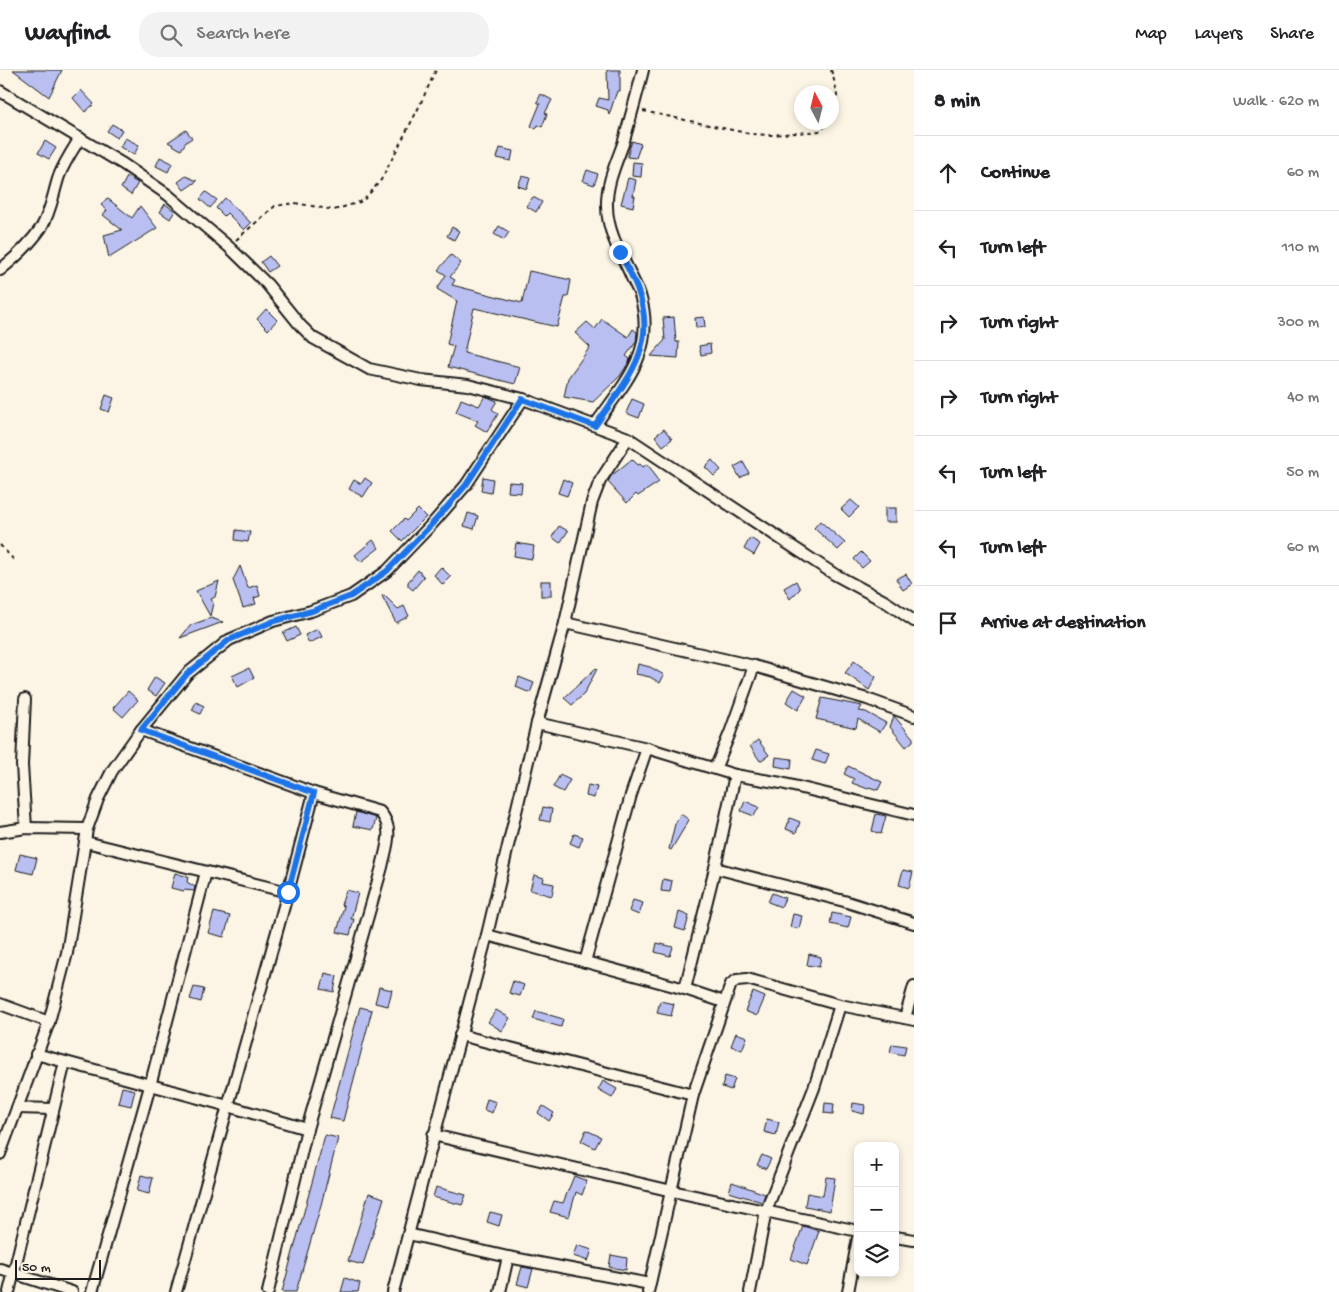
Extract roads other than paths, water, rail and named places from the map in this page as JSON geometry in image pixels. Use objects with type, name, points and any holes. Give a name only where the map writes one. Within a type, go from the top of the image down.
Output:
[{"type":"street","points":[[595,426],[634,368],[643,349],[644,321],[639,294],[611,230],[607,206],[610,185],[634,109],[643,70]]},
{"type":"street","points":[[0,91],[123,164],[168,196],[229,247],[267,284],[314,338],[369,369],[421,380],[468,385],[522,399],[628,438],[834,574],[886,602],[914,621]]},
{"type":"street","points":[[0,270],[42,227],[50,210],[67,159],[80,138]]},
{"type":"street","points":[[0,1154],[49,1022],[67,953],[87,829],[98,799],[112,771],[141,730],[187,674],[229,640],[274,621],[312,611],[351,596],[387,571],[466,485],[522,399]]},
{"type":"street","points":[[393,1292],[487,935],[537,722],[565,623],[592,502],[600,481],[628,438]]},
{"type":"street","points":[[565,623],[754,666],[867,699],[914,716]]},
{"type":"street","points":[[715,769],[754,666]]},
{"type":"street","points":[[25,699],[22,765],[26,828]]},
{"type":"street","points":[[537,722],[647,748],[735,775],[781,783],[914,815]]},
{"type":"street","points":[[141,730],[314,793],[380,812],[387,820],[390,830],[382,867],[308,1129],[268,1292]]},
{"type":"street","points":[[585,962],[631,795],[647,748]]},
{"type":"street","points":[[685,989],[715,868],[735,775]]},
{"type":"street","points":[[176,1292],[314,793]]},
{"type":"street","points":[[0,832],[26,828],[87,829]]},
{"type":"street","points":[[86,842],[288,892]]},
{"type":"street","points":[[715,868],[844,901],[914,923]]},
{"type":"street","points":[[92,1292],[150,1086],[206,872]]},
{"type":"street","points":[[487,935],[685,989],[724,1002]]},
{"type":"street","points":[[408,1234],[649,1288],[693,1095],[731,984],[737,980],[747,979],[840,1005],[910,1019],[914,986]]},
{"type":"street","points":[[0,1004],[49,1022]]},
{"type":"street","points":[[750,1292],[766,1211],[814,1088],[840,1005]]},
{"type":"street","points":[[460,1035],[693,1095]]},
{"type":"street","points":[[36,1054],[308,1129]]},
{"type":"street","points":[[9,1292],[65,1062]]},
{"type":"street","points":[[17,1108],[53,1109]]},
{"type":"street","points":[[433,1135],[672,1191],[854,1230]]},
{"type":"street","points":[[899,1238],[914,1240]]},
{"type":"street","points":[[500,1292],[508,1256]]},
{"type":"street","points":[[848,1292],[854,1260]]},
{"type":"street","points":[[0,1269],[72,1292]]}]
